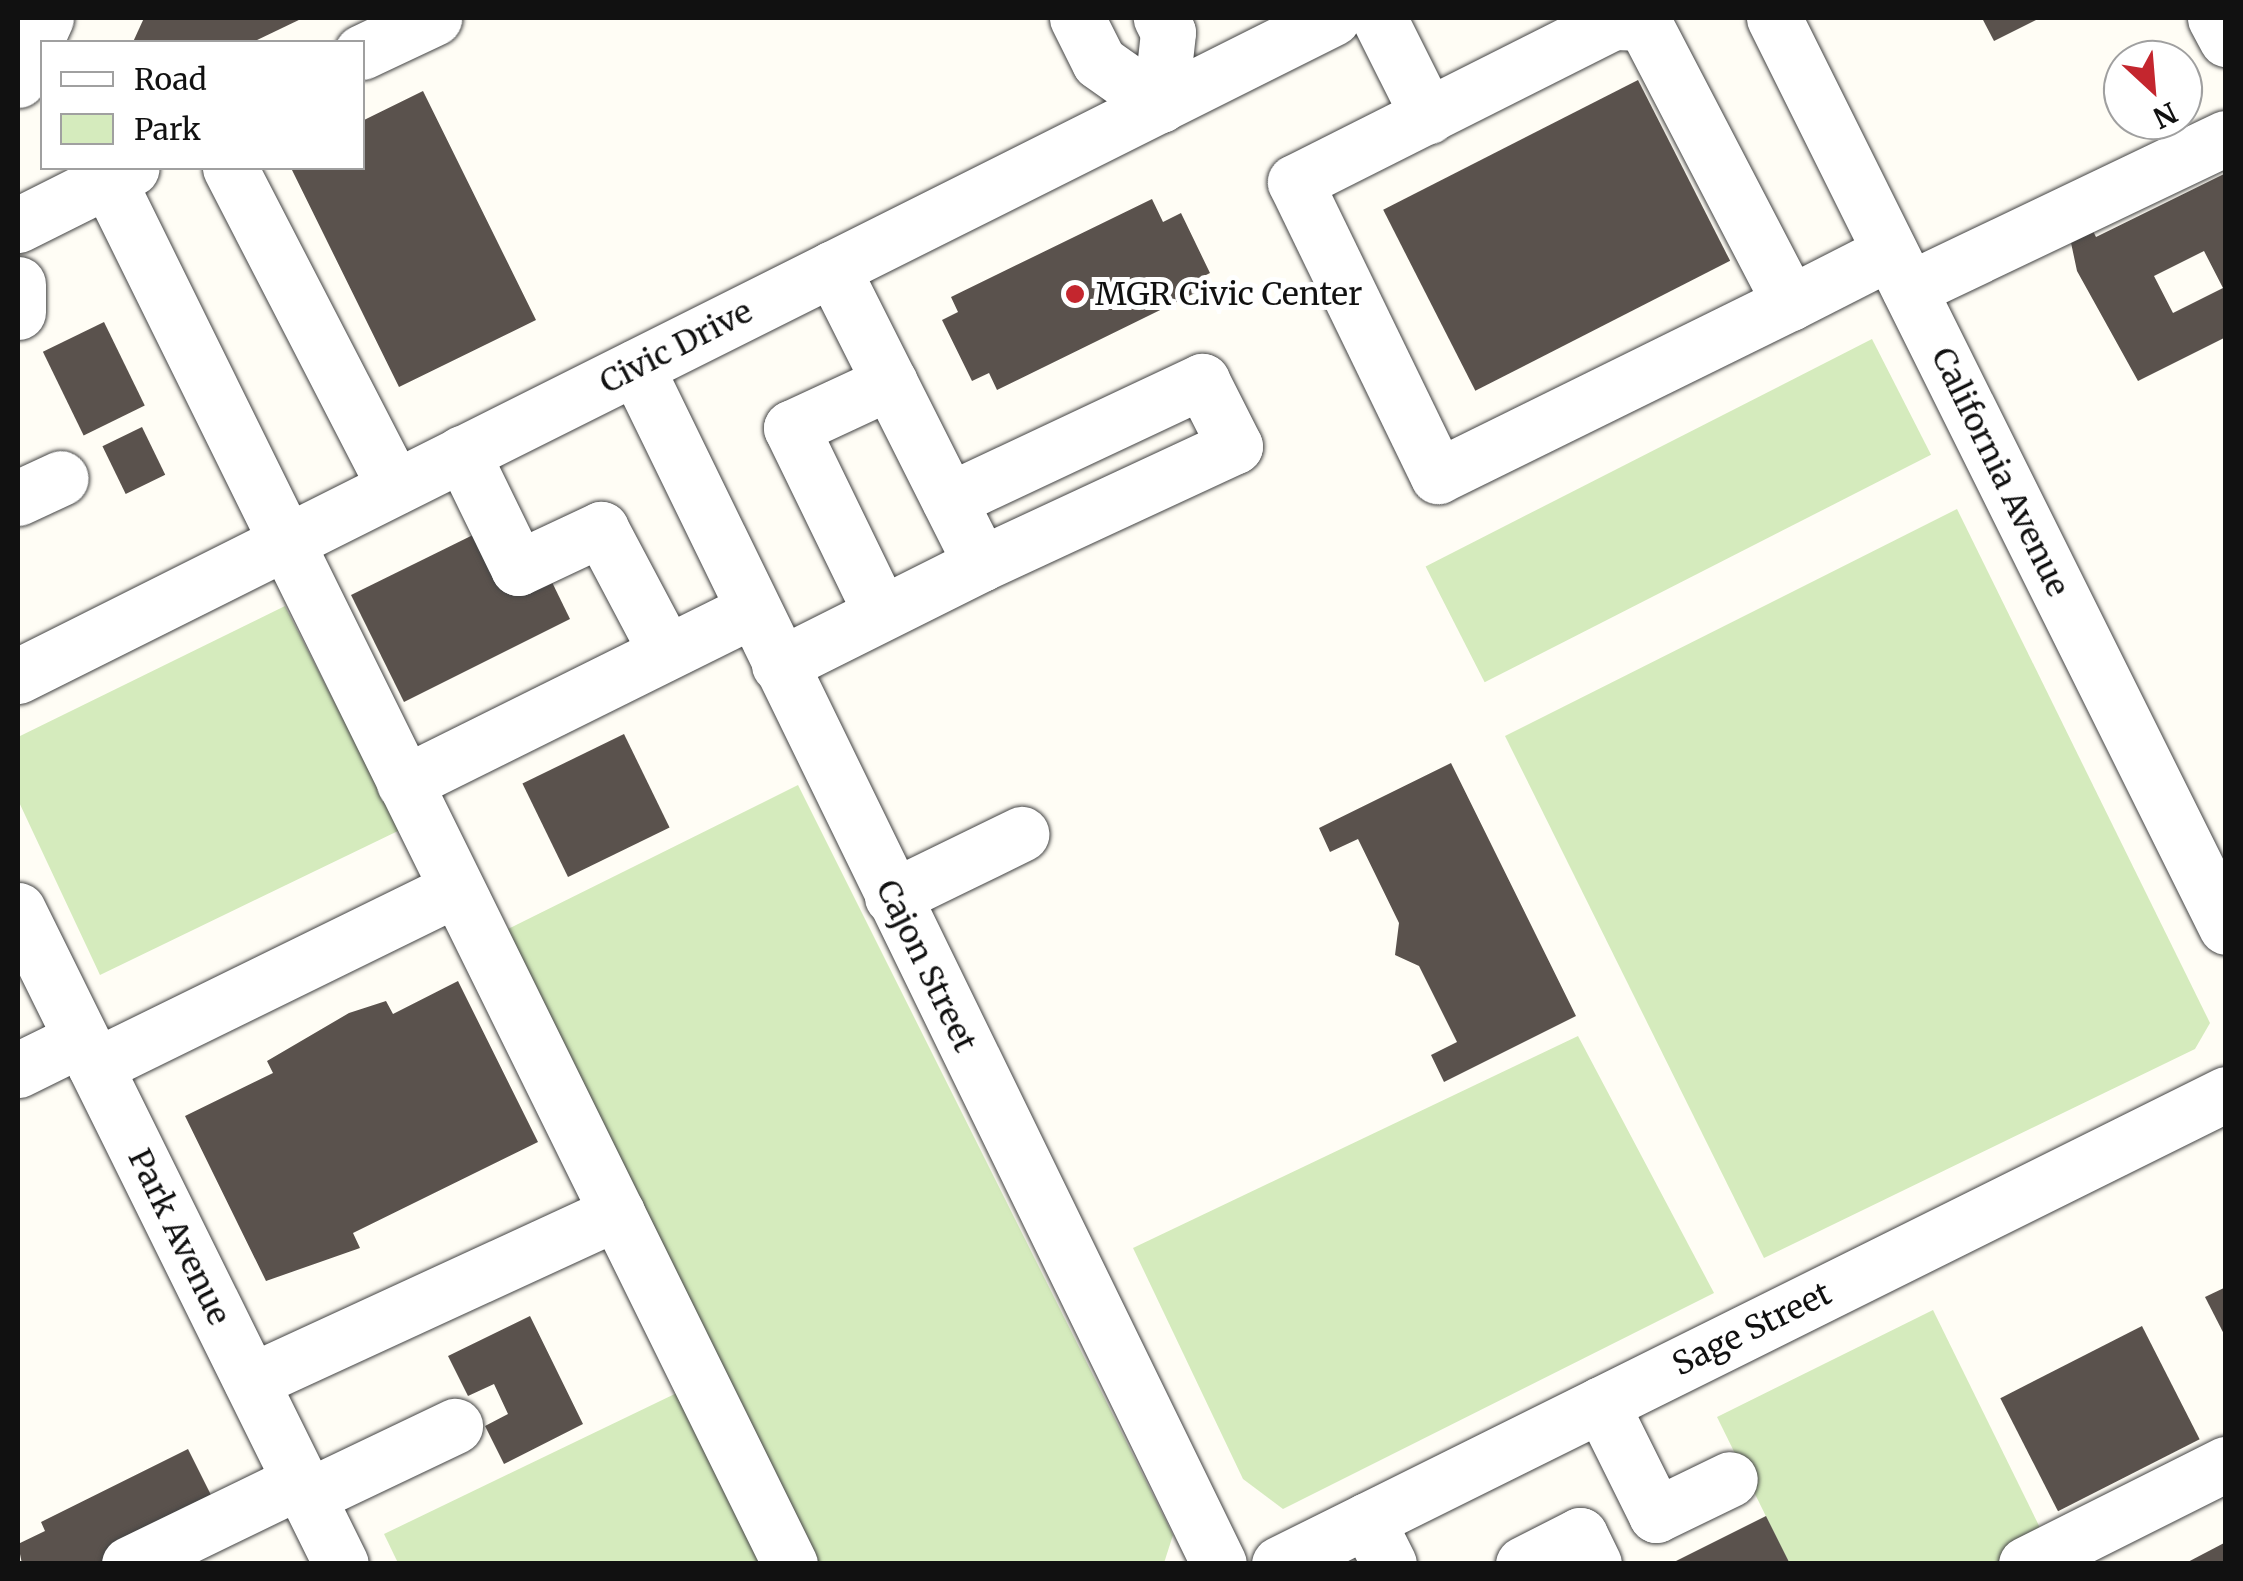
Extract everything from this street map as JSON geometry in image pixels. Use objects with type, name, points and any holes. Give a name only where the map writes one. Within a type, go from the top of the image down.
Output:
[{"type":"street","points":[[18,80],[46,18]]},
{"type":"street","points":[[365,51],[434,18]]},
{"type":"street","points":[[1077,18],[1099,62],[1160,104],[1168,32],[1161,18]]},
{"type":"street","name":"Civic Drive","points":[[18,676],[1334,18]]},
{"type":"street","points":[[1379,18],[1428,116]]},
{"type":"street","name":"California Avenue","points":[[1774,18],[2226,928]]},
{"type":"street","points":[[2215,18],[2226,38]]},
{"type":"street","points":[[1790,303],[1644,23],[1613,22],[1295,182],[1438,476],[1790,303],[1900,270],[2226,138]]},
{"type":"street","points":[[231,170],[395,487]]},
{"type":"street","points":[[18,225],[120,174],[285,542],[790,1564]]},
{"type":"street","points":[[832,268],[982,564]]},
{"type":"street","points":[[18,284],[18,312]]},
{"type":"street","name":"Cajon Street","points":[[636,366],[1219,1564]]},
{"type":"street","points":[[779,665],[982,564],[1235,446],[1202,380],[949,500]]},
{"type":"street","points":[[882,613],[791,428],[890,382]]},
{"type":"street","points":[[462,453],[518,568],[601,529],[666,652]]},
{"type":"street","points":[[404,783],[752,610]]},
{"type":"street","points":[[892,898],[1021,834]]},
{"type":"street","points":[[18,1070],[88,1053],[456,889]]},
{"type":"street","name":"Park Avenue","points":[[18,910],[341,1564]]},
{"type":"street","name":"Sage Street","points":[[1279,1564],[1378,1542],[1601,1404],[2226,1094]]},
{"type":"street","points":[[251,1381],[617,1213]]},
{"type":"street","points":[[1601,1404],[1656,1515],[1730,1479]]},
{"type":"street","points":[[128,1564],[455,1426]]},
{"type":"street","points":[[2026,1564],[2226,1464]]},
{"type":"street","points":[[1523,1564],[1580,1535],[1594,1564]]},
{"type":"green space","points":[[1872,339],[1931,455],[1485,682],[1426,566]]},
{"type":"green space","points":[[1957,509],[2210,1023],[2195,1049],[1764,1258],[1505,736]]},
{"type":"green space","points":[[285,606],[400,830],[100,975],[18,800],[18,737]]},
{"type":"green space","points":[[798,785],[1173,1535],[1164,1563],[813,1563],[500,933]]},
{"type":"green space","points":[[1578,1036],[1714,1293],[1283,1509],[1243,1479],[1133,1248]]},
{"type":"green space","points":[[1933,1310],[2047,1542],[2004,1563],[1789,1563],[1717,1417]]},
{"type":"green space","points":[[683,1390],[766,1563],[398,1563],[384,1534]]},
{"type":"building","points":[[144,18],[303,18],[257,40],[134,40]]},
{"type":"building","points":[[1982,18],[2040,18],[1994,41]]},
{"type":"building","points":[[1638,80],[1730,261],[1475,391],[1383,210]]},
{"type":"building","points":[[423,91],[536,320],[399,387],[292,170],[365,170],[365,120]]},
{"type":"building","points":[[2226,173],[2226,337],[2138,381],[2077,271],[2070,238],[2091,227],[2096,237]],"holes":[[[2204,251],[2223,288],[2173,313],[2154,276]]]},
{"type":"building","name":"MGR Civic Center","points":[[1152,199],[1163,222],[1181,213],[1210,273],[1194,281],[1199,291],[997,390],[989,373],[972,381],[942,320],[958,312],[951,297]]},
{"type":"building","points":[[104,322],[145,406],[84,435],[43,352]]},
{"type":"building","points":[[142,427],[165,475],[126,494],[102,446]]},
{"type":"building","points":[[477,533],[548,574],[570,619],[404,702],[351,595]]},
{"type":"building","points":[[624,734],[670,827],[568,877],[522,784]]},
{"type":"building","points":[[1451,763],[1576,1016],[1444,1082],[1431,1055],[1457,1042],[1419,966],[1395,955],[1399,923],[1358,839],[1330,852],[1319,828]]},
{"type":"building","points":[[458,981],[538,1142],[353,1233],[360,1248],[266,1281],[185,1116],[273,1073],[267,1061],[349,1013],[386,1001],[393,1014]]},
{"type":"building","points":[[2226,1287],[2226,1338],[2205,1297]]},
{"type":"building","points":[[530,1316],[583,1424],[504,1464],[485,1426],[508,1414],[494,1384],[468,1396],[448,1356]]},
{"type":"building","points":[[2142,1326],[2200,1439],[2058,1511],[2000,1398]]},
{"type":"building","points":[[188,1449],[216,1505],[99,1564],[22,1564],[18,1544],[45,1531],[41,1522]]},
{"type":"building","points":[[1766,1516],[1790,1564],[1670,1564]]},
{"type":"building","points":[[2226,1542],[2226,1564],[2184,1564]]},
{"type":"place","name":"MGR Civic Center","points":[[1075,294]]}]
